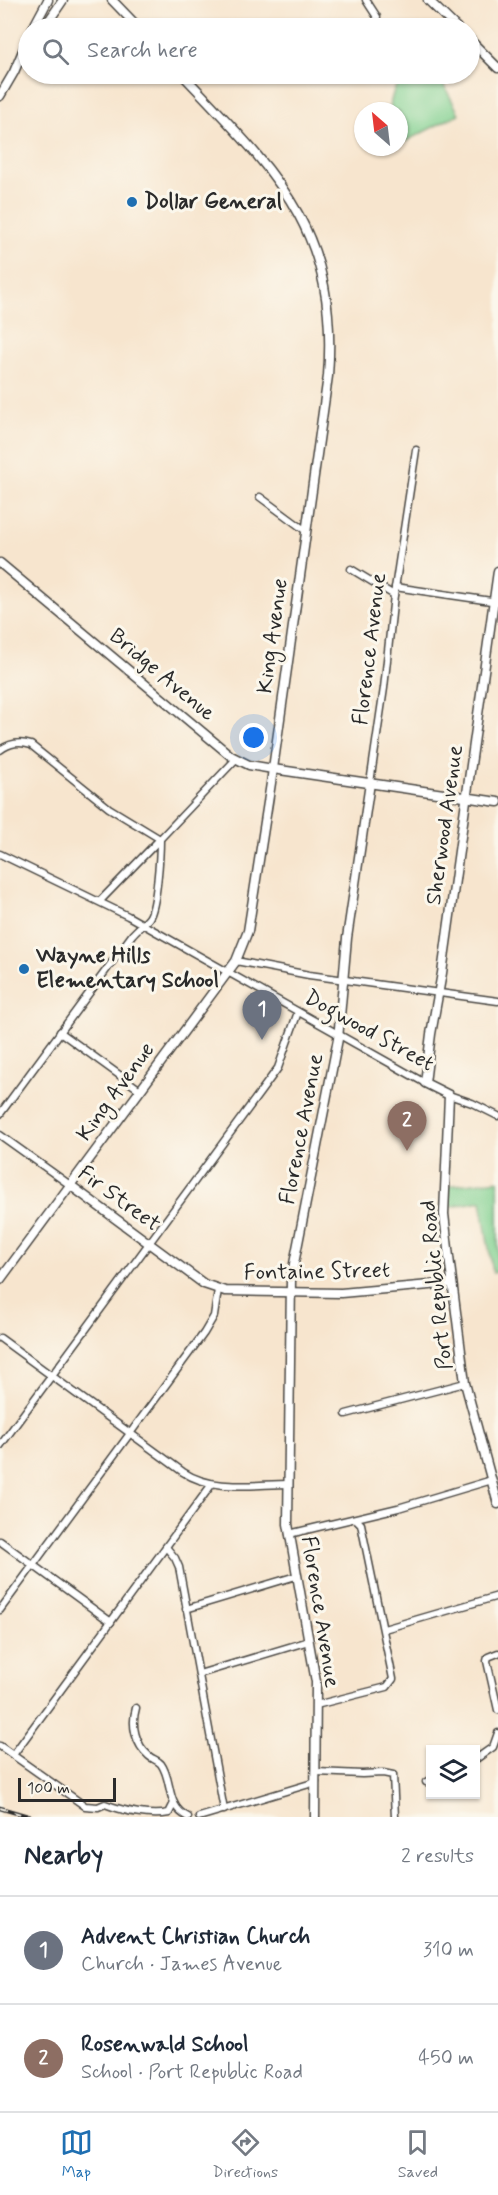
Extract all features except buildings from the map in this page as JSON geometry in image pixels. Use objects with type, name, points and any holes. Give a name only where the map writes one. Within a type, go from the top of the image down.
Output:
[{"type":"street","points":[[38,18],[48,0]]},
{"type":"street","points":[[51,18],[63,0]]},
{"type":"street","points":[[112,0],[129,18]]},
{"type":"street","points":[[366,0],[377,17]]},
{"type":"street","points":[[428,0],[447,18]]},
{"type":"street","points":[[480,50],[498,68]]},
{"type":"street","points":[[14,72],[18,63]]},
{"type":"street","points":[[0,96],[18,67]]},
{"type":"street","name":"King Avenue","points":[[0,1280],[236,961],[248,931],[273,770],[330,353],[327,296],[320,266],[306,227],[284,187],[263,160],[191,84]]},
{"type":"street","name":"Florence Avenue","points":[[315,1817],[316,1682],[290,1534],[292,1268],[338,1034],[347,938],[416,450]]},
{"type":"street","points":[[260,498],[306,531]]},
{"type":"street","name":"Bridge Avenue","points":[[0,563],[236,759],[249,765],[273,770],[498,802]]},
{"type":"street","points":[[351,569],[394,595]]},
{"type":"street","name":"Sherwood Avenue","points":[[425,1083],[496,602],[498,571]]},
{"type":"street","points":[[395,587],[496,602]]},
{"type":"street","points":[[0,750],[12,743],[24,742],[31,745],[109,808],[160,839]]},
{"type":"street","points":[[100,901],[236,759]]},
{"type":"street","points":[[0,1114],[132,935],[149,918],[153,909],[160,839]]},
{"type":"street","name":"Dogwood Street","points":[[0,854],[100,901],[425,1083],[498,1116]]},
{"type":"street","points":[[236,961],[343,980],[498,1001]]},
{"type":"street","points":[[0,1446],[278,1068],[298,1012]]},
{"type":"street","points":[[60,1032],[140,1090]]},
{"type":"street","name":"Port Republic Road","points":[[448,1095],[444,1214],[452,1283],[465,1383],[498,1504]]},
{"type":"street","name":"Fir Street","points":[[0,1135],[204,1284],[218,1290]]},
{"type":"street","name":"Fontaine Street","points":[[218,1290],[346,1293],[452,1283]]},
{"type":"street","points":[[0,1610],[210,1324],[216,1307],[218,1290]]},
{"type":"street","points":[[0,1338],[189,1476],[212,1484],[289,1484]]},
{"type":"street","points":[[346,1414],[465,1383]]},
{"type":"street","points":[[290,1534],[409,1505],[492,1480]]},
{"type":"street","points":[[13,1755],[212,1484]]},
{"type":"street","points":[[316,1705],[351,1698],[390,1686],[393,1679],[361,1524],[356,1519]]},
{"type":"street","points":[[0,1541],[111,1622]]},
{"type":"street","points":[[166,1546],[176,1558],[179,1567],[224,1810]]},
{"type":"street","points":[[186,1609],[296,1576]]},
{"type":"street","points":[[384,1629],[498,1596]]},
{"type":"street","points":[[199,1674],[309,1641]]},
{"type":"street","points":[[498,1653],[488,1658],[487,1661],[498,1710]]},
{"type":"street","points":[[136,1708],[133,1722],[136,1736],[146,1754],[161,1764],[174,1803],[178,1810],[188,1817]]},
{"type":"street","points":[[480,1756],[493,1747],[498,1733]]},
{"type":"street","points":[[0,1746],[85,1806],[98,1807],[105,1804],[123,1810],[158,1815],[169,1813],[174,1803]]},
{"type":"street","points":[[316,1772],[390,1773],[394,1776],[395,1817]]},
{"type":"street","points":[[199,1817],[316,1782]]},
{"type":"green space","points":[[397,84],[443,84],[459,114],[408,140],[408,102],[391,101]]},
{"type":"green space","points":[[498,1180],[498,1272],[493,1273],[481,1201],[449,1207],[448,1186]]},
{"type":"railway","points":[[0,1808],[31,1817]]},
{"type":"place","name":"Dollar General","points":[[132,202]]},
{"type":"place","name":"Wayne Hills Elementary School","points":[[24,969]]},
{"type":"place","name":"Advent Christian Church","points":[[262,1040]]},
{"type":"place","name":"Rosenwald School","points":[[407,1151]]}]
